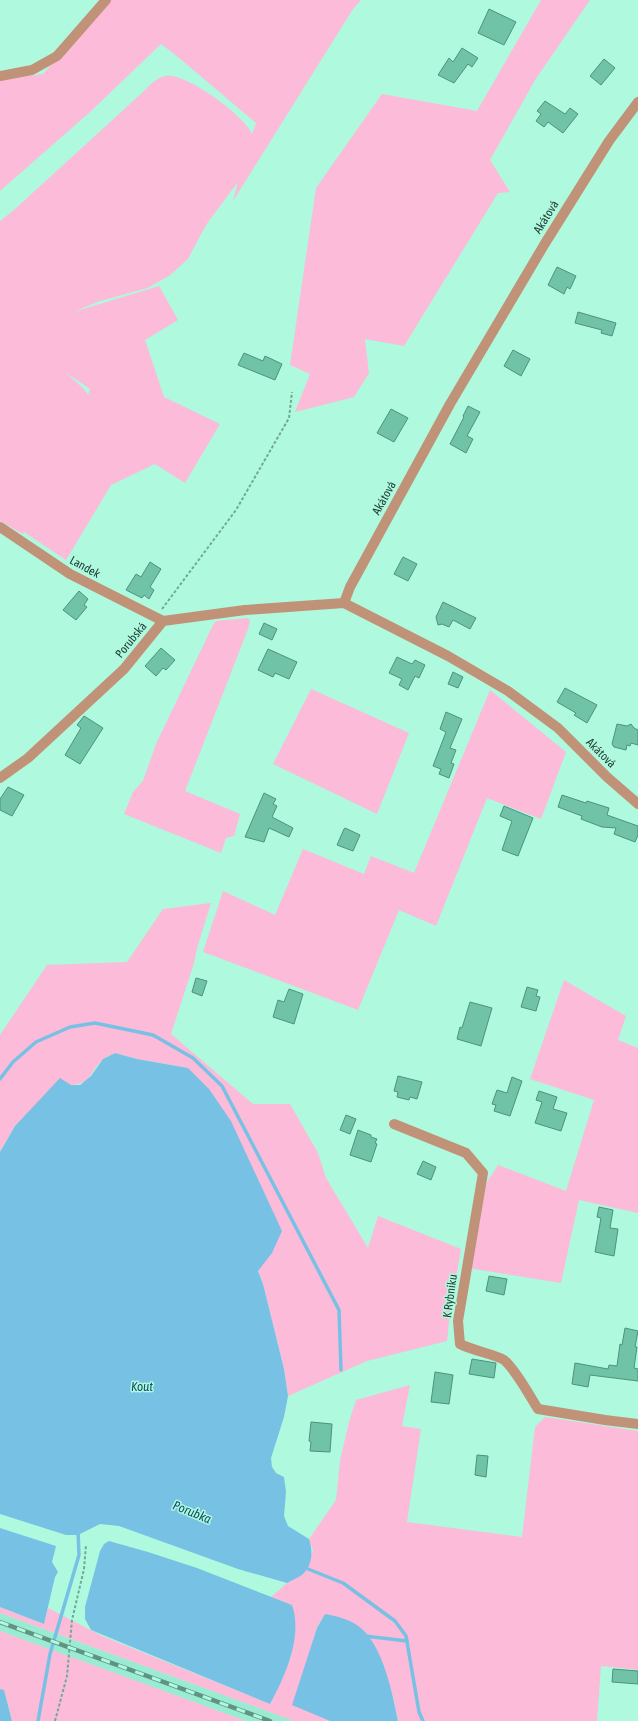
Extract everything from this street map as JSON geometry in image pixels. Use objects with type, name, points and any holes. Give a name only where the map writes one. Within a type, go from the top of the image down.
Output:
[{"type":"street","points":[[0,76],[32,70],[57,56],[106,0]]},
{"type":"street","name":"Akátová","points":[[638,102],[609,141],[549,237],[450,404],[350,587],[344,603],[448,656],[508,691],[558,728],[607,778],[638,804]]},
{"type":"street","name":"Landek","points":[[0,527],[70,574],[159,620]]},
{"type":"street","name":"Porubská","points":[[0,778],[28,758],[124,669],[159,620],[245,610],[344,603]]},
{"type":"street","name":"K Rybníku","points":[[394,1124],[466,1153],[483,1173],[458,1321],[460,1344],[469,1349],[503,1359],[520,1380],[538,1408],[605,1420],[638,1424]]},
{"type":"path","points":[[159,620],[236,510],[289,418],[292,392]]},
{"type":"path","points":[[55,1721],[67,1676],[72,1620],[84,1569],[86,1545]]},
{"type":"shaded area","points":[[107,0],[361,0],[353,9],[233,201],[238,182],[208,222],[188,259],[169,276],[147,288],[97,302],[73,312],[159,286],[178,320],[145,340],[164,397],[220,424],[185,483],[155,464],[111,485],[66,560],[24,532],[23,534],[0,521],[0,221],[150,85],[162,77],[174,77],[200,88],[227,107],[247,126],[252,134],[256,123],[161,44],[90,112],[0,191],[0,80],[43,74]],"holes":[[[65,372],[90,389],[88,395],[84,389]]]},
{"type":"shaded area","points":[[541,0],[590,0],[535,80],[490,160],[510,192],[498,193],[404,346],[365,339],[369,373],[354,397],[295,412],[310,374],[290,365],[316,188],[382,94],[477,111]]},
{"type":"shaded area","points":[[248,618],[250,621],[248,629],[185,791],[240,814],[234,836],[226,838],[221,853],[124,814],[133,792],[143,781],[156,744],[213,625],[216,621]]},
{"type":"shaded area","points":[[311,689],[409,733],[377,814],[273,764]]},
{"type":"shaded area","points":[[490,690],[566,752],[541,819],[487,798],[436,926],[399,910],[358,1010],[203,952],[223,891],[275,915],[303,849],[364,874],[371,856],[414,873]]},
{"type":"shaded area","points":[[211,903],[197,948],[194,963],[171,1034],[253,1104],[290,1104],[318,1153],[326,1178],[368,1248],[378,1216],[461,1249],[450,1312],[447,1341],[367,1361],[288,1396],[284,1369],[263,1284],[258,1270],[272,1253],[188,1068],[137,1059],[115,1053],[99,1063],[83,1082],[71,1085],[15,1126],[0,1152],[0,1035],[47,965],[127,962],[163,909]]},
{"type":"shaded area","points":[[564,980],[626,1016],[618,1040],[638,1048],[638,1213],[579,1200],[561,1283],[468,1268],[487,1182],[498,1165],[566,1191],[594,1100],[530,1079]]},
{"type":"shaded area","points":[[410,1385],[402,1426],[421,1429],[407,1522],[522,1537],[535,1427],[545,1417],[638,1431],[638,1670],[601,1666],[597,1721],[398,1721],[392,1693],[325,1614],[317,1628],[293,1705],[330,1721],[294,1721],[0,1613],[0,1607],[44,1624],[48,1608],[102,1636],[270,1704],[291,1657],[292,1605],[271,1597],[287,1583],[302,1575],[313,1551],[309,1539],[336,1500],[340,1461],[356,1400]]},
{"type":"shaded area","points":[[0,1613],[294,1721],[246,1721],[67,1656],[0,1631]]},
{"type":"shaded area","points":[[0,1631],[246,1721],[12,1721],[4,1691],[0,1689]]},
{"type":"water","name":"Kout","points":[[115,1053],[137,1059],[188,1068],[209,1089],[231,1121],[282,1231],[272,1253],[258,1271],[263,1284],[284,1369],[288,1396],[284,1417],[271,1458],[272,1467],[276,1473],[284,1477],[286,1492],[284,1516],[288,1526],[309,1539],[311,1548],[311,1558],[306,1571],[302,1575],[287,1583],[238,1569],[119,1526],[100,1524],[78,1535],[66,1535],[0,1514],[0,1152],[15,1126],[60,1078],[71,1085],[80,1085],[91,1076],[103,1059]]},
{"type":"water","points":[[0,1528],[56,1546],[52,1562],[58,1572],[55,1577],[44,1624],[0,1607]]},
{"type":"water","points":[[109,1541],[197,1568],[292,1605],[295,1617],[294,1643],[286,1669],[270,1704],[91,1630],[85,1619],[85,1607],[100,1551],[104,1544]]},
{"type":"water","points":[[325,1614],[342,1618],[357,1625],[366,1633],[374,1644],[385,1669],[393,1696],[398,1721],[330,1721],[292,1705],[317,1628]]},
{"type":"water","points":[[0,1689],[4,1690],[12,1721],[0,1721]]},
{"type":"building","points":[[489,9],[516,22],[504,45],[478,33]]},
{"type":"building","points":[[462,48],[478,58],[472,67],[468,64],[454,83],[438,75],[449,58],[453,62]]},
{"type":"building","points":[[604,59],[615,68],[601,85],[590,76]]},
{"type":"building","points":[[545,101],[565,114],[570,108],[578,114],[563,133],[548,122],[544,127],[536,121],[541,114],[537,111]]},
{"type":"building","points":[[557,267],[576,276],[570,289],[567,287],[564,294],[548,285]]},
{"type":"building","points":[[578,312],[616,323],[612,336],[601,333],[602,330],[575,323]]},
{"type":"building","points":[[513,350],[530,359],[521,376],[504,366]]},
{"type":"building","points":[[244,353],[263,361],[265,356],[282,364],[275,380],[238,365]]},
{"type":"building","points":[[468,406],[480,412],[467,436],[473,439],[466,453],[450,444]]},
{"type":"building","points":[[391,409],[408,418],[394,442],[377,433]]},
{"type":"building","points":[[403,557],[417,564],[408,581],[394,574]]},
{"type":"building","points":[[150,562],[161,569],[150,587],[154,590],[149,599],[144,595],[142,598],[126,590],[136,574],[141,577]]},
{"type":"building","points":[[79,591],[88,599],[84,605],[87,607],[76,620],[63,610]]},
{"type":"building","points":[[443,602],[476,618],[470,629],[453,620],[449,627],[442,624],[438,625],[436,617]]},
{"type":"building","points":[[264,623],[277,629],[272,640],[259,634]]},
{"type":"building","points":[[161,648],[175,660],[166,670],[163,668],[156,676],[145,666]]},
{"type":"building","points":[[268,649],[297,662],[289,679],[275,673],[273,677],[258,670]]},
{"type":"building","points":[[397,657],[412,664],[415,660],[425,665],[419,678],[415,676],[408,690],[399,685],[402,679],[389,673]]},
{"type":"building","points":[[453,672],[463,677],[458,688],[448,684]]},
{"type":"building","points":[[565,688],[597,705],[587,723],[574,715],[576,713],[557,702]]},
{"type":"building","points":[[446,712],[462,719],[450,748],[456,750],[451,763],[454,764],[449,778],[439,774],[441,769],[433,766],[446,732],[440,729]]},
{"type":"building","points":[[84,716],[103,728],[80,764],[65,755],[81,728],[77,725]]},
{"type":"building","points":[[617,724],[627,726],[631,724],[638,730],[638,745],[631,743],[630,746],[627,745],[626,750],[614,747],[612,744]]},
{"type":"building","points":[[8,787],[24,795],[12,816],[0,810],[0,799]]},
{"type":"building","points":[[264,793],[276,799],[273,804],[277,806],[272,817],[293,828],[289,837],[269,828],[264,842],[245,837]]},
{"type":"building","points":[[562,795],[586,803],[587,801],[609,808],[607,815],[638,826],[638,835],[635,842],[614,834],[616,828],[602,827],[581,819],[582,816],[558,807]]},
{"type":"building","points":[[504,806],[533,818],[518,856],[502,850],[512,821],[500,816]]},
{"type":"building","points":[[345,828],[360,835],[353,851],[337,845]]},
{"type":"building","points":[[196,978],[207,981],[202,996],[192,992]]},
{"type":"building","points":[[527,987],[538,990],[536,996],[540,997],[536,1011],[521,1007]]},
{"type":"building","points":[[289,989],[303,994],[294,1024],[273,1017],[278,1000],[284,1002]]},
{"type":"building","points":[[470,1002],[492,1008],[481,1046],[457,1039]]},
{"type":"building","points":[[398,1076],[422,1082],[417,1099],[410,1097],[409,1100],[397,1097],[398,1092],[394,1091]]},
{"type":"building","points":[[512,1077],[522,1081],[510,1116],[494,1111],[496,1105],[492,1104],[497,1090],[507,1093]]},
{"type":"building","points":[[539,1091],[557,1097],[553,1109],[567,1113],[561,1131],[535,1123],[542,1102],[536,1100]]},
{"type":"building","points":[[346,1115],[356,1119],[350,1134],[340,1130]]},
{"type":"building","points":[[358,1130],[377,1139],[375,1143],[377,1144],[371,1162],[350,1155]]},
{"type":"building","points":[[423,1161],[436,1167],[431,1180],[417,1174]]},
{"type":"building","points":[[599,1207],[613,1210],[610,1228],[618,1229],[614,1256],[595,1252],[601,1218],[597,1217]]},
{"type":"building","points":[[489,1276],[507,1279],[504,1295],[486,1291]]},
{"type":"building","points":[[625,1328],[638,1331],[635,1347],[637,1347],[634,1368],[638,1369],[638,1381],[590,1375],[588,1387],[572,1384],[575,1363],[608,1369],[609,1365],[617,1366],[620,1344],[622,1345]]},
{"type":"building","points":[[472,1359],[496,1363],[494,1378],[469,1374]]},
{"type":"building","points":[[435,1372],[453,1375],[449,1404],[431,1402]]},
{"type":"building","points":[[311,1422],[332,1424],[330,1452],[310,1451],[311,1442],[309,1441]]},
{"type":"building","points":[[477,1455],[488,1456],[486,1477],[475,1475]]},
{"type":"building","points":[[613,1669],[638,1671],[638,1684],[612,1682]]},
{"type":"waterway","points":[[0,1079],[13,1062],[36,1042],[70,1027],[95,1023],[153,1035],[193,1058],[222,1086],[339,1310],[341,1370]]},
{"type":"waterway","name":"Porubka","points":[[38,1721],[50,1654],[79,1555],[78,1531]]},
{"type":"waterway","name":"Porubka","points":[[303,1567],[343,1583],[395,1621],[406,1636],[419,1712],[423,1721]]},
{"type":"waterway","points":[[365,1636],[407,1641]]},
{"type":"railway","points":[[0,1622],[270,1721]]}]
